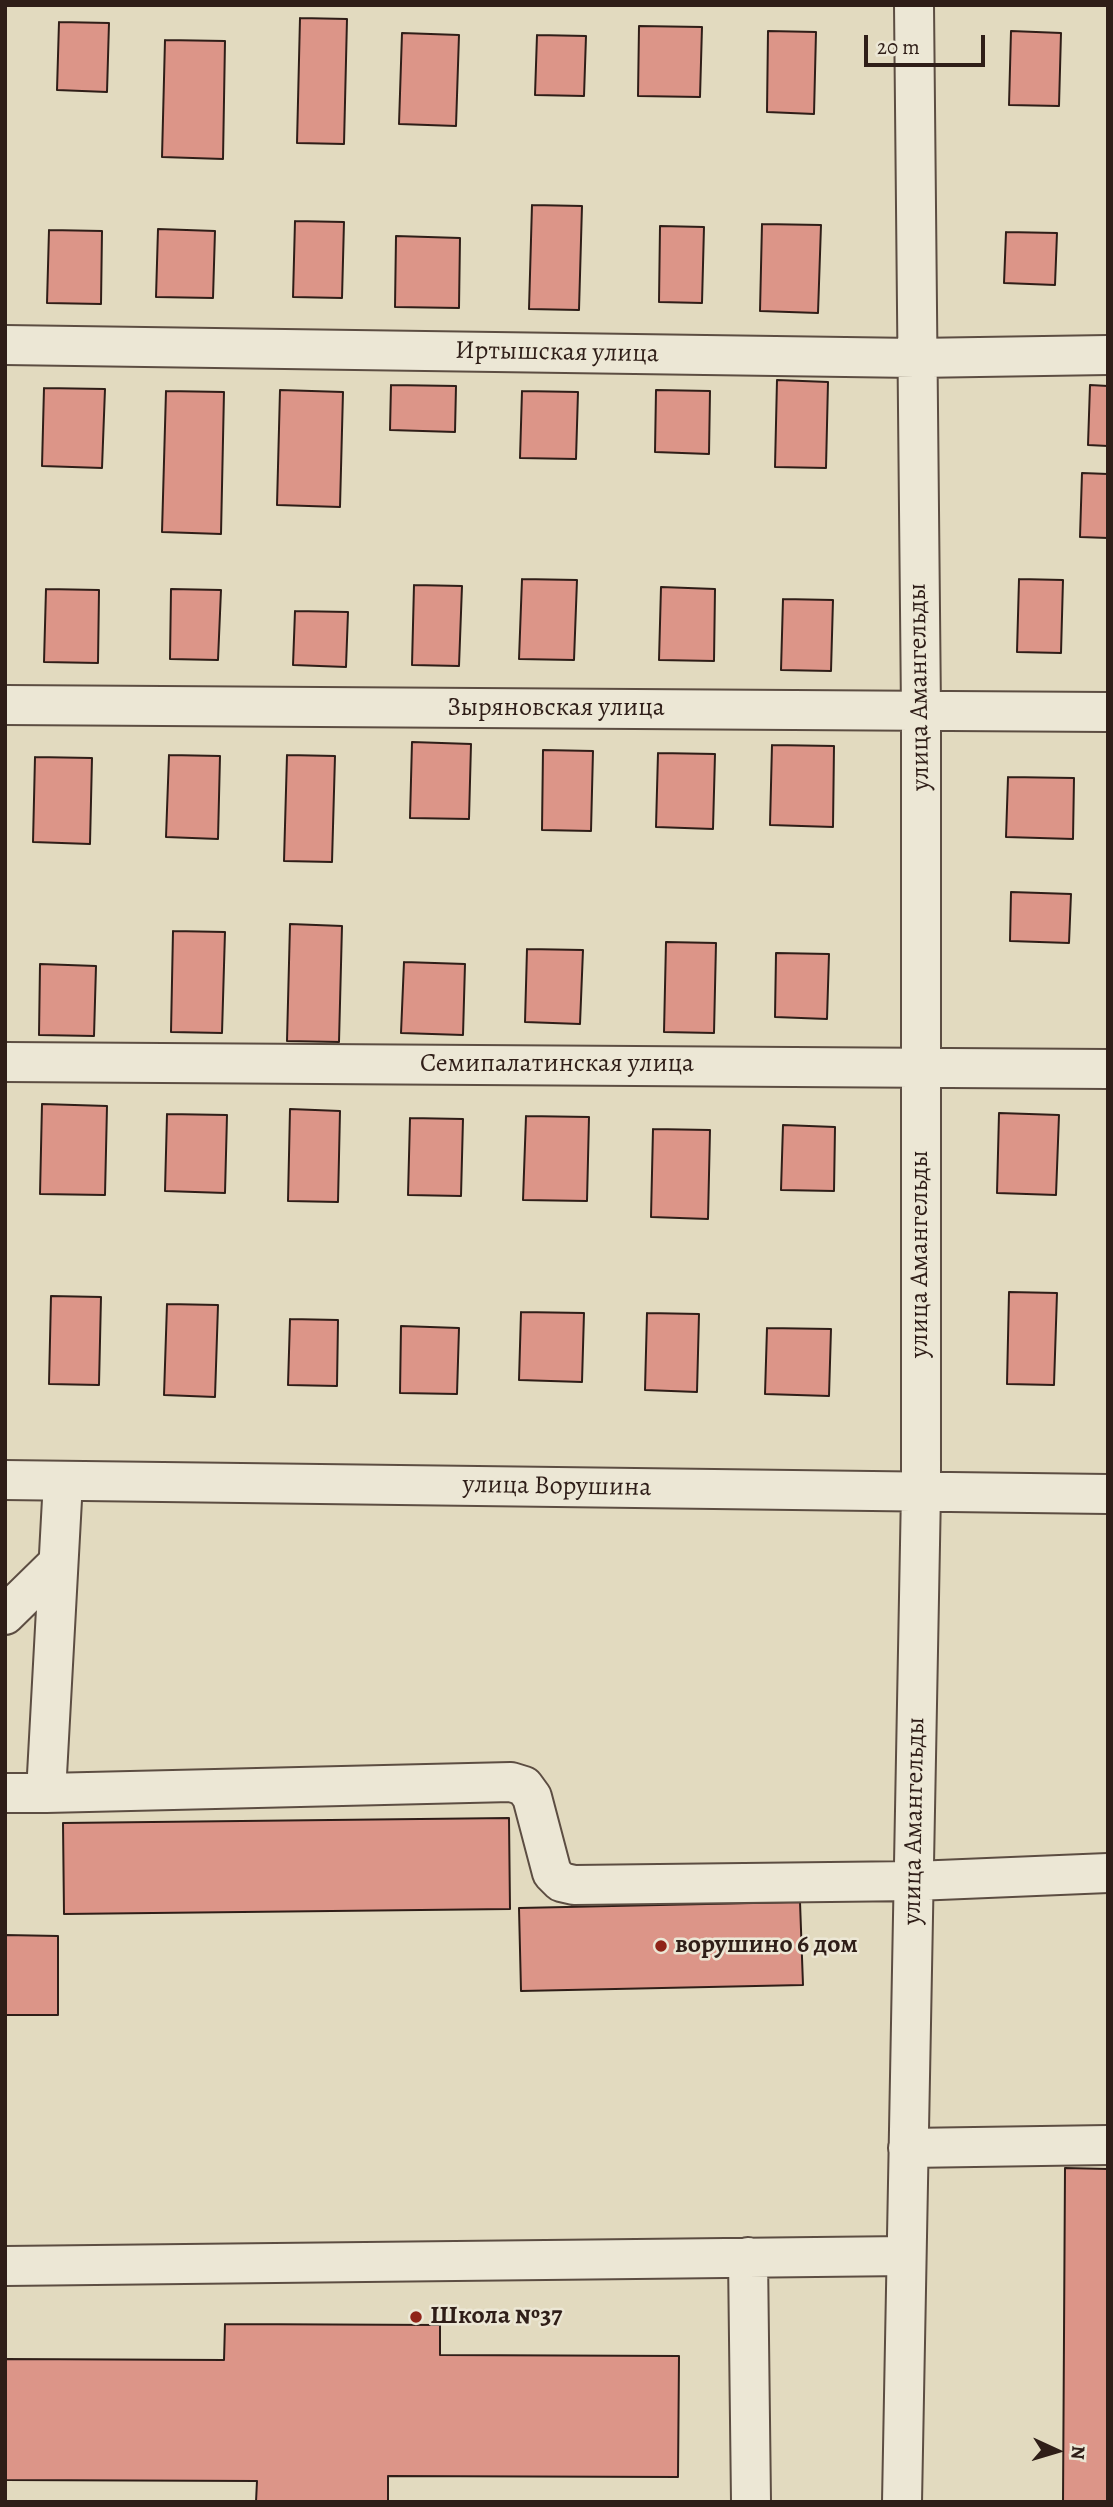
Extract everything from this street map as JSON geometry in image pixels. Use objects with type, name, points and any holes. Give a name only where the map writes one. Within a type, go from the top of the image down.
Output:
[{"type":"street","name":"улица Амангельды","points":[[902,2502],[921,1491],[921,711],[915,358],[914,5]]},
{"type":"street","name":"Иртышская улица","points":[[5,345],[915,358],[1108,355]]},
{"type":"street","name":"Зыряновская улица","points":[[5,705],[1108,712]]},
{"type":"street","name":"Семипалатинская улица","points":[[5,1062],[1108,1069]]},
{"type":"street","name":"улица Ворушина","points":[[5,1480],[1108,1494]]},
{"type":"street","points":[[46,1793],[63,1481]]},
{"type":"street","points":[[5,1615],[57,1564]]},
{"type":"street","points":[[5,1793],[511,1782],[524,1786],[532,1797],[552,1874],[561,1882],[574,1885],[915,1881],[1108,1873]]},
{"type":"street","points":[[908,2148],[1108,2145]]},
{"type":"street","points":[[5,2266],[906,2256]]},
{"type":"street","points":[[748,2257],[751,2502]]},
{"type":"building","points":[[300,18],[347,19],[344,144],[297,143]]},
{"type":"building","points":[[59,22],[109,23],[107,92],[57,90]]},
{"type":"building","points":[[639,26],[702,27],[700,97],[638,96]]},
{"type":"building","points":[[768,31],[816,32],[814,114],[767,112]]},
{"type":"building","points":[[1011,31],[1061,33],[1059,106],[1009,105]]},
{"type":"building","points":[[402,33],[459,35],[456,126],[399,124]]},
{"type":"building","points":[[537,35],[586,36],[584,96],[535,95]]},
{"type":"building","points":[[165,40],[225,41],[223,159],[162,157]]},
{"type":"building","points":[[532,205],[582,206],[579,310],[529,309]]},
{"type":"building","points":[[295,221],[344,222],[342,298],[293,297]]},
{"type":"building","points":[[762,224],[821,225],[818,313],[760,311]]},
{"type":"building","points":[[660,226],[704,227],[702,303],[659,302]]},
{"type":"building","points":[[158,229],[215,231],[213,298],[156,297]]},
{"type":"building","points":[[49,230],[102,231],[101,304],[47,303]]},
{"type":"building","points":[[1006,232],[1057,233],[1055,285],[1004,283]]},
{"type":"building","points":[[396,236],[460,238],[459,308],[395,307]]},
{"type":"building","points":[[777,380],[828,382],[826,468],[775,467]]},
{"type":"building","points":[[391,385],[456,386],[455,432],[390,430]]},
{"type":"building","points":[[1090,385],[1108,386],[1108,446],[1088,445]]},
{"type":"building","points":[[44,388],[105,389],[102,468],[42,466]]},
{"type":"building","points":[[280,390],[343,392],[340,507],[277,505]]},
{"type":"building","points":[[656,390],[710,391],[709,454],[655,452]]},
{"type":"building","points":[[166,391],[224,392],[221,534],[162,532]]},
{"type":"building","points":[[522,391],[578,392],[576,459],[520,458]]},
{"type":"building","points":[[1082,473],[1108,474],[1108,538],[1080,537]]},
{"type":"building","points":[[522,579],[577,580],[574,660],[519,659]]},
{"type":"building","points":[[1019,579],[1063,580],[1061,653],[1017,652]]},
{"type":"building","points":[[414,585],[462,586],[459,666],[412,665]]},
{"type":"building","points":[[661,587],[715,589],[714,661],[659,660]]},
{"type":"building","points":[[46,589],[99,590],[98,663],[44,662]]},
{"type":"building","points":[[171,589],[221,590],[218,660],[170,659]]},
{"type":"building","points":[[783,599],[833,600],[831,671],[781,670]]},
{"type":"building","points":[[295,611],[348,612],[346,667],[293,665]]},
{"type":"building","points":[[412,742],[471,744],[469,819],[410,818]]},
{"type":"building","points":[[772,745],[834,746],[833,827],[770,825]]},
{"type":"building","points":[[543,750],[593,751],[591,831],[542,830]]},
{"type":"building","points":[[658,753],[715,754],[713,829],[656,827]]},
{"type":"building","points":[[169,755],[220,756],[218,839],[166,837]]},
{"type":"building","points":[[287,755],[335,756],[332,862],[284,861]]},
{"type":"building","points":[[35,757],[92,758],[90,844],[33,842]]},
{"type":"building","points":[[1008,777],[1074,778],[1073,839],[1006,837]]},
{"type":"building","points":[[1011,892],[1071,894],[1069,943],[1010,941]]},
{"type":"building","points":[[290,924],[342,926],[339,1042],[287,1041]]},
{"type":"building","points":[[173,931],[225,932],[222,1033],[171,1032]]},
{"type":"building","points":[[666,942],[716,943],[714,1033],[664,1032]]},
{"type":"building","points":[[527,949],[583,950],[580,1024],[525,1022]]},
{"type":"building","points":[[776,953],[829,954],[827,1019],[775,1017]]},
{"type":"building","points":[[404,962],[465,964],[463,1035],[401,1033]]},
{"type":"building","points":[[40,964],[96,966],[94,1036],[39,1035]]},
{"type":"building","points":[[42,1104],[107,1106],[105,1195],[40,1194]]},
{"type":"building","points":[[290,1109],[340,1111],[338,1202],[288,1201]]},
{"type":"building","points":[[999,1113],[1059,1115],[1056,1195],[997,1193]]},
{"type":"building","points":[[167,1114],[227,1115],[225,1193],[165,1191]]},
{"type":"building","points":[[526,1116],[589,1117],[587,1201],[523,1200]]},
{"type":"building","points":[[410,1118],[463,1119],[461,1196],[408,1195]]},
{"type":"building","points":[[783,1125],[835,1127],[834,1191],[781,1190]]},
{"type":"building","points":[[653,1129],[710,1130],[708,1219],[651,1217]]},
{"type":"building","points":[[1009,1292],[1057,1293],[1054,1385],[1007,1384]]},
{"type":"building","points":[[51,1296],[101,1297],[99,1385],[49,1384]]},
{"type":"building","points":[[167,1304],[218,1305],[215,1397],[164,1395]]},
{"type":"building","points":[[521,1312],[584,1313],[582,1382],[519,1380]]},
{"type":"building","points":[[647,1313],[699,1314],[697,1392],[645,1390]]},
{"type":"building","points":[[290,1319],[338,1320],[337,1386],[288,1385]]},
{"type":"building","points":[[401,1326],[459,1328],[457,1394],[400,1393]]},
{"type":"building","points":[[767,1328],[831,1329],[829,1396],[765,1394]]},
{"type":"building","points":[[509,1818],[510,1909],[64,1914],[63,1823]]},
{"type":"building","name":"ворушино 6 дом","points":[[800,1902],[803,1985],[521,1991],[519,1908]]},
{"type":"building","points":[[5,1935],[58,1936],[58,2015],[5,2015]]},
{"type":"building","points":[[1065,2168],[1108,2169],[1108,2502],[1063,2502]]},
{"type":"building","points":[[225,2324],[440,2325],[440,2355],[679,2356],[678,2477],[388,2476],[388,2502],[256,2502],[257,2481],[5,2480],[5,2359],[224,2360]]},
{"type":"place","name":"ворушино 6 дом","points":[[661,1946]]},
{"type":"place","name":"Школа №37","points":[[416,2317]]}]
